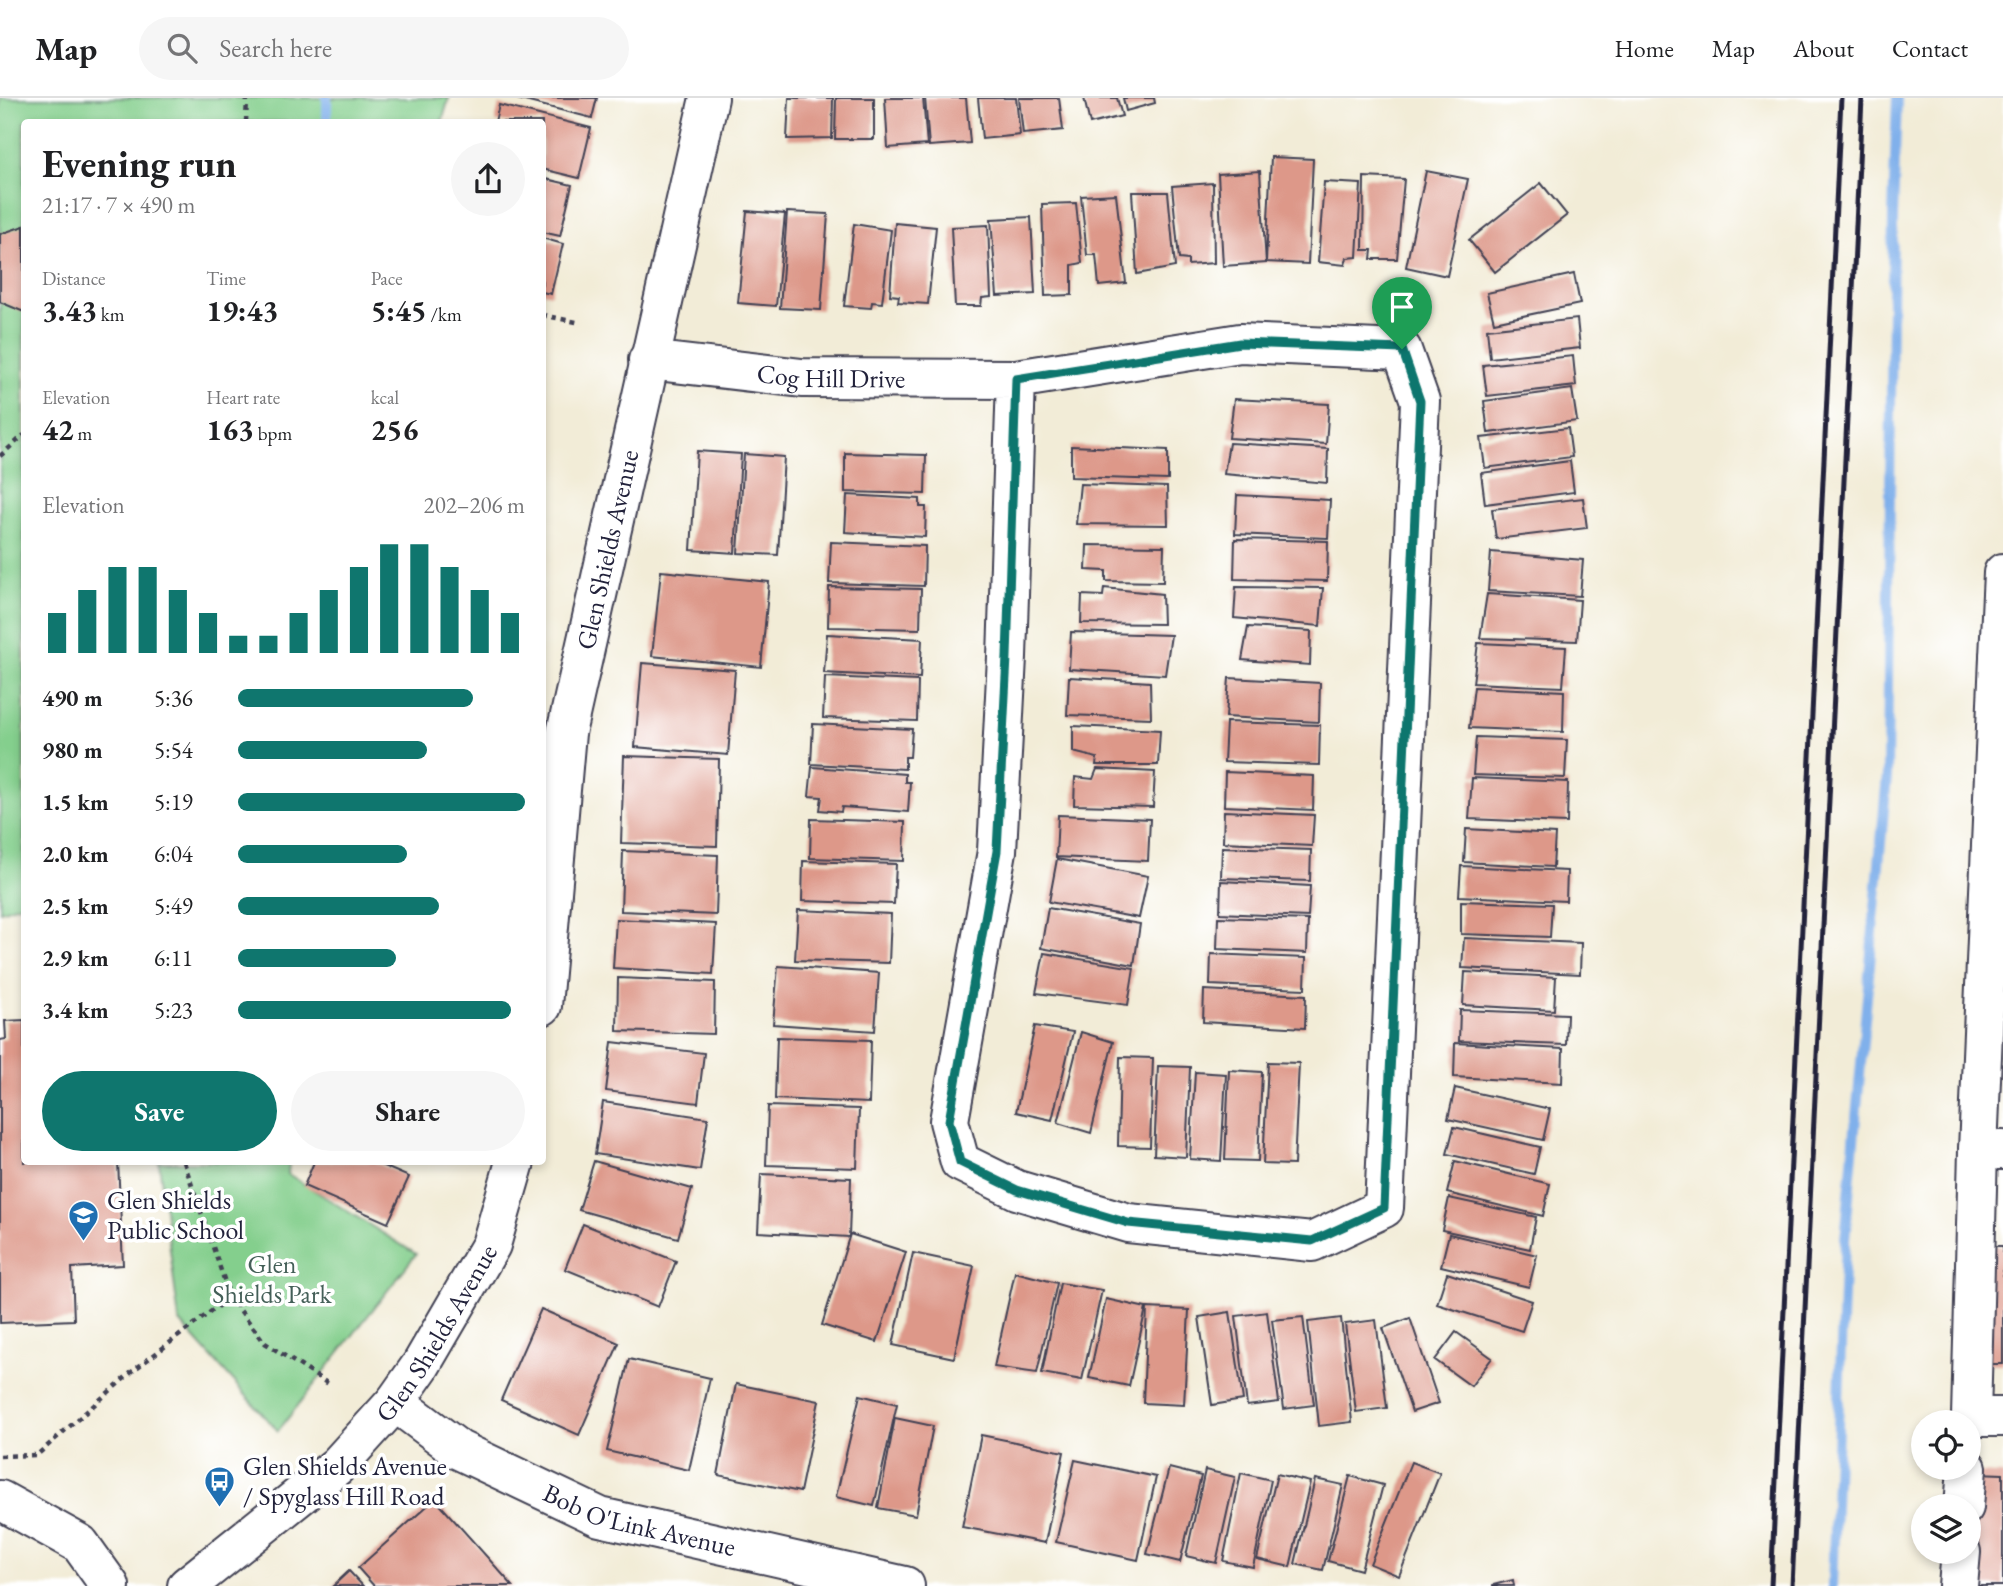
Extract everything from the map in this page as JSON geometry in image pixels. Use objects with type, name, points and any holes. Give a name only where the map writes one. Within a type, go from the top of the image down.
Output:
[{"type":"street","name":"Glen Shields Avenue","points":[[546,959],[565,733],[709,98]]},
{"type":"street","name":"Cog Hill Drive","points":[[648,359],[802,378],[1016,379],[1240,343],[1402,349],[1420,401],[1384,1208],[1312,1241],[1128,1223],[1017,1190],[960,1162],[949,1121],[997,851],[1007,657],[1016,379]]},
{"type":"street","points":[[1981,1428],[2003,573]]},
{"type":"street","name":"Glen Shields Avenue","points":[[188,1586],[337,1466],[395,1402],[421,1365],[491,1245],[514,1165]]},
{"type":"street","name":"Bob O'Link Avenue","points":[[395,1402],[458,1450],[600,1517],[905,1586]]},
{"type":"street","points":[[0,1500],[80,1544],[110,1586]]},
{"type":"street","points":[[1958,1586],[1960,1564]]},
{"type":"path","points":[[246,119],[247,98]]},
{"type":"path","points":[[546,317],[581,323]]},
{"type":"path","points":[[0,456],[21,438]]},
{"type":"path","points":[[185,1165],[230,1297],[265,1343],[330,1385]]},
{"type":"path","points":[[0,1456],[37,1455],[134,1370],[230,1297]]},
{"type":"green space","points":[[0,98],[449,98],[443,119],[21,119],[21,904],[0,911]]},
{"type":"green space","name":"Glen Shields Park","points":[[159,1165],[289,1165],[288,1174],[416,1254],[278,1431],[179,1321]]},
{"type":"building","points":[[513,98],[597,98],[592,118]]},
{"type":"building","points":[[789,98],[833,98],[832,138],[787,139]]},
{"type":"building","points":[[836,98],[874,98],[874,139],[835,139]]},
{"type":"building","points":[[885,98],[923,98],[927,145],[888,148]]},
{"type":"building","points":[[925,98],[966,98],[970,143],[929,146]]},
{"type":"building","points":[[978,98],[1016,98],[1020,135],[982,139]]},
{"type":"building","points":[[1019,98],[1059,98],[1063,130],[1023,134]]},
{"type":"building","points":[[1084,98],[1117,98],[1122,116],[1090,124]]},
{"type":"building","points":[[1123,98],[1154,98],[1155,103],[1126,111]]},
{"type":"building","points":[[499,105],[591,128],[579,178],[546,170],[546,119],[496,119]]},
{"type":"building","points":[[1271,157],[1313,159],[1308,264],[1266,262]]},
{"type":"building","points":[[1260,171],[1266,263],[1223,266],[1218,174]]},
{"type":"building","points":[[1426,171],[1468,179],[1447,276],[1406,267]]},
{"type":"building","points":[[1364,177],[1404,179],[1397,259],[1371,259],[1372,250],[1363,250]]},
{"type":"building","points":[[546,179],[572,185],[560,236],[546,233]]},
{"type":"building","points":[[1324,182],[1361,184],[1357,257],[1347,258],[1345,265],[1318,262]]},
{"type":"building","points":[[1213,183],[1214,263],[1188,265],[1188,260],[1179,259],[1172,186]]},
{"type":"building","points":[[1541,183],[1567,215],[1495,272],[1469,240]]},
{"type":"building","points":[[1132,192],[1168,192],[1175,267],[1137,274]]},
{"type":"building","points":[[1116,194],[1126,283],[1099,286],[1096,255],[1087,255],[1081,196]]},
{"type":"building","points":[[1076,203],[1082,263],[1072,265],[1072,295],[1045,296],[1042,204]]},
{"type":"building","points":[[747,211],[785,214],[776,306],[738,303]]},
{"type":"building","points":[[787,212],[828,214],[821,310],[780,308]]},
{"type":"building","points":[[1031,217],[1035,294],[997,296],[991,219]]},
{"type":"building","points":[[895,223],[936,227],[928,304],[898,302],[899,296],[890,295]]},
{"type":"building","points":[[854,224],[891,230],[882,303],[872,302],[871,308],[844,306]]},
{"type":"building","points":[[988,225],[991,297],[982,298],[981,306],[955,306],[951,227]]},
{"type":"building","points":[[21,227],[21,311],[0,302],[0,234]]},
{"type":"building","points":[[546,239],[563,244],[551,294],[546,293]]},
{"type":"building","points":[[1574,274],[1580,304],[1494,322],[1487,293]]},
{"type":"building","points":[[1577,319],[1580,348],[1490,358],[1487,329]]},
{"type":"building","points":[[1573,356],[1576,386],[1487,396],[1483,365]]},
{"type":"building","points":[[1572,389],[1577,421],[1488,433],[1484,401]]},
{"type":"building","points":[[1234,399],[1329,404],[1326,444],[1229,438]]},
{"type":"building","points":[[1568,428],[1572,457],[1485,468],[1481,438]]},
{"type":"building","points":[[1229,443],[1328,449],[1327,483],[1224,474]]},
{"type":"building","points":[[1071,446],[1168,450],[1168,480],[1071,477]]},
{"type":"building","points":[[697,451],[741,454],[735,553],[691,550]]},
{"type":"building","points":[[845,453],[926,455],[925,494],[845,492]]},
{"type":"building","points":[[744,454],[784,457],[778,555],[738,553]]},
{"type":"building","points":[[1570,461],[1574,492],[1485,504],[1481,473]]},
{"type":"building","points":[[1080,484],[1167,487],[1168,525],[1076,524]]},
{"type":"building","points":[[847,495],[920,499],[920,507],[926,507],[925,537],[845,532]]},
{"type":"building","points":[[1237,495],[1330,500],[1328,538],[1235,534]]},
{"type":"building","points":[[1583,498],[1587,528],[1496,539],[1492,509]]},
{"type":"building","points":[[1235,539],[1328,541],[1327,581],[1234,579]]},
{"type":"building","points":[[831,542],[925,546],[924,586],[829,583]]},
{"type":"building","points":[[1087,545],[1164,546],[1163,582],[1106,581],[1106,571],[1086,570]]},
{"type":"building","points":[[1491,552],[1583,560],[1580,596],[1488,591]]},
{"type":"building","points":[[661,571],[769,582],[761,667],[652,656]]},
{"type":"building","points":[[829,587],[921,589],[920,629],[828,627]]},
{"type":"building","points":[[1236,587],[1323,588],[1320,626],[1234,618]]},
{"type":"building","points":[[1104,588],[1162,594],[1163,624],[1081,623],[1082,595],[1103,596]]},
{"type":"building","points":[[1487,594],[1580,600],[1577,641],[1480,638]]},
{"type":"building","points":[[1248,627],[1311,631],[1310,665],[1242,660]]},
{"type":"building","points":[[1071,632],[1171,635],[1165,675],[1069,669]]},
{"type":"building","points":[[827,634],[922,639],[920,678],[824,673]]},
{"type":"building","points":[[1478,643],[1566,647],[1563,687],[1473,683]]},
{"type":"building","points":[[642,663],[735,670],[728,755],[635,747]]},
{"type":"building","points":[[825,677],[918,681],[917,721],[823,718]]},
{"type":"building","points":[[1069,677],[1150,682],[1151,718],[1067,715]]},
{"type":"building","points":[[1229,678],[1320,683],[1319,722],[1226,717]]},
{"type":"building","points":[[1474,687],[1564,691],[1563,732],[1469,728]]},
{"type":"building","points":[[1226,722],[1320,725],[1319,765],[1224,762]]},
{"type":"building","points":[[813,724],[912,729],[910,757],[905,757],[905,769],[811,764]]},
{"type":"building","points":[[1073,726],[1160,730],[1158,765],[1096,765],[1097,758],[1073,752]]},
{"type":"building","points":[[1476,737],[1567,740],[1565,778],[1473,775]]},
{"type":"building","points":[[624,756],[719,759],[717,846],[621,843]]},
{"type":"building","points":[[812,767],[905,774],[905,782],[910,782],[908,812],[842,807],[841,812],[820,810],[822,797],[809,796]]},
{"type":"building","points":[[1097,769],[1155,772],[1153,807],[1074,805],[1075,777],[1093,779]]},
{"type":"building","points":[[1225,772],[1314,776],[1313,810],[1224,806]]},
{"type":"building","points":[[1472,778],[1568,782],[1567,823],[1469,819]]},
{"type":"building","points":[[1224,811],[1314,815],[1312,846],[1223,842]]},
{"type":"building","points":[[1058,815],[1150,819],[1148,861],[1056,857]]},
{"type":"building","points":[[811,819],[905,822],[904,861],[810,858]]},
{"type":"building","points":[[1466,829],[1555,834],[1553,867],[1464,862]]},
{"type":"building","points":[[1222,847],[1311,850],[1310,881],[1221,878]]},
{"type":"building","points":[[623,851],[718,855],[716,915],[621,911]]},
{"type":"building","points":[[1057,859],[1148,876],[1139,918],[1049,902]]},
{"type":"building","points":[[803,861],[896,864],[894,904],[802,901]]},
{"type":"building","points":[[1461,866],[1567,871],[1566,901],[1459,896]]},
{"type":"building","points":[[1221,881],[1310,886],[1308,917],[1220,913]]},
{"type":"building","points":[[1461,901],[1552,904],[1550,937],[1461,934]]},
{"type":"building","points":[[1048,908],[1140,924],[1134,965],[1041,948]]},
{"type":"building","points":[[798,910],[891,914],[889,963],[795,960]]},
{"type":"building","points":[[1218,917],[1308,920],[1307,953],[1217,949]]},
{"type":"building","points":[[616,919],[716,924],[713,974],[613,968]]},
{"type":"building","points":[[1464,938],[1581,943],[1580,974],[1462,968]]},
{"type":"building","points":[[1044,953],[1134,968],[1128,1005],[1036,993]]},
{"type":"building","points":[[1211,954],[1306,958],[1305,989],[1210,985]]},
{"type":"building","points":[[778,966],[879,973],[875,1031],[773,1024]]},
{"type":"building","points":[[1465,972],[1556,977],[1554,1010],[1463,1005]]},
{"type":"building","points":[[618,978],[715,982],[714,1034],[617,1031]]},
{"type":"building","points":[[1204,990],[1306,995],[1305,1028],[1203,1022]]},
{"type":"building","points":[[1460,1010],[1567,1014],[1566,1045],[1459,1041]]},
{"type":"building","points":[[21,1020],[21,1165],[118,1165],[123,1265],[72,1268],[74,1320],[0,1323],[0,1040],[6,1039],[5,1021]]},
{"type":"building","points":[[1035,1026],[1073,1032],[1052,1120],[1016,1112]]},
{"type":"building","points":[[1081,1032],[1113,1042],[1091,1133],[1058,1123]]},
{"type":"building","points":[[777,1037],[871,1040],[869,1103],[775,1099]]},
{"type":"building","points":[[612,1042],[704,1053],[698,1103],[606,1091]]},
{"type":"building","points":[[1455,1043],[1563,1049],[1562,1083],[1454,1077]]},
{"type":"building","points":[[1120,1057],[1153,1058],[1150,1147],[1118,1146]]},
{"type":"building","points":[[1268,1062],[1299,1063],[1294,1165],[1263,1164]]},
{"type":"building","points":[[1158,1066],[1190,1067],[1186,1157],[1154,1155]]},
{"type":"building","points":[[1229,1070],[1262,1072],[1258,1161],[1225,1160]]},
{"type":"building","points":[[1195,1072],[1226,1074],[1221,1161],[1190,1159]]},
{"type":"building","points":[[1455,1088],[1550,1109],[1543,1140],[1448,1119]]},
{"type":"building","points":[[603,1102],[708,1118],[700,1170],[595,1154]]},
{"type":"building","points":[[768,1106],[859,1109],[857,1168],[766,1165]]},
{"type":"building","points":[[1454,1127],[1540,1147],[1534,1174],[1447,1154]]},
{"type":"building","points":[[594,1161],[692,1189],[678,1238],[579,1210]]},
{"type":"building","points":[[1455,1161],[1550,1184],[1543,1216],[1447,1193]]},
{"type":"building","points":[[313,1165],[381,1165],[409,1177],[388,1223],[304,1186]]},
{"type":"building","points":[[761,1174],[851,1178],[849,1237],[758,1232]]},
{"type":"building","points":[[1449,1198],[1536,1217],[1530,1249],[1442,1230]]},
{"type":"building","points":[[583,1224],[676,1261],[658,1307],[565,1269]]},
{"type":"building","points":[[850,1234],[906,1252],[877,1342],[822,1325]]},
{"type":"building","points":[[1449,1234],[1537,1255],[1529,1287],[1441,1266]]},
{"type":"building","points":[[1988,1246],[2003,1246],[2003,1364],[1983,1364]]},
{"type":"building","points":[[913,1253],[974,1266],[954,1358],[893,1345]]},
{"type":"building","points":[[1015,1272],[1057,1283],[1037,1373],[994,1367]]},
{"type":"building","points":[[1447,1273],[1532,1301],[1522,1331],[1437,1304]]},
{"type":"building","points":[[1060,1283],[1102,1290],[1082,1380],[1042,1373]]},
{"type":"building","points":[[1106,1299],[1146,1308],[1129,1386],[1089,1378]]},
{"type":"building","points":[[1147,1308],[1189,1310],[1184,1405],[1143,1403]]},
{"type":"building","points":[[541,1309],[619,1343],[579,1435],[501,1400]]},
{"type":"building","points":[[1230,1312],[1243,1400],[1212,1405],[1199,1317]]},
{"type":"building","points":[[1267,1312],[1279,1402],[1247,1406],[1236,1316]]},
{"type":"building","points":[[1303,1317],[1314,1405],[1284,1409],[1272,1320]]},
{"type":"building","points":[[1341,1318],[1352,1422],[1319,1426],[1308,1322]]},
{"type":"building","points":[[1410,1318],[1439,1403],[1412,1412],[1383,1328]]},
{"type":"building","points":[[1376,1320],[1387,1408],[1356,1412],[1345,1324]]},
{"type":"building","points":[[1456,1332],[1492,1358],[1471,1386],[1435,1360]]},
{"type":"building","points":[[629,1359],[710,1378],[689,1470],[607,1451]]},
{"type":"building","points":[[736,1384],[819,1401],[800,1492],[718,1475]]},
{"type":"building","points":[[860,1395],[897,1404],[874,1506],[836,1497]]},
{"type":"building","points":[[895,1418],[933,1426],[916,1515],[878,1508]]},
{"type":"building","points":[[981,1435],[1064,1452],[1045,1543],[962,1527]]},
{"type":"building","points":[[1075,1460],[1156,1477],[1138,1560],[1056,1542]]},
{"type":"building","points":[[1411,1462],[1440,1473],[1399,1576],[1370,1564]]},
{"type":"building","points":[[1169,1468],[1201,1476],[1180,1562],[1147,1554]]},
{"type":"building","points":[[1205,1470],[1235,1477],[1216,1563],[1186,1556]]},
{"type":"building","points":[[1241,1473],[1271,1480],[1253,1567],[1223,1561]]},
{"type":"building","points":[[1981,1473],[2003,1474],[2003,1586],[1971,1586],[1972,1564],[1981,1564],[1981,1494],[1975,1494],[1976,1480],[1981,1480]]},
{"type":"building","points":[[1277,1474],[1310,1482],[1290,1567],[1257,1559]]},
{"type":"building","points":[[1350,1476],[1383,1485],[1361,1570],[1328,1561]]},
{"type":"building","points":[[1315,1479],[1343,1485],[1323,1570],[1295,1564]]},
{"type":"building","points":[[435,1499],[513,1586],[374,1586],[358,1568]]},
{"type":"building","points":[[349,1571],[363,1586],[333,1586]]},
{"type":"building","points":[[1513,1580],[1514,1586],[1493,1586],[1493,1585]]},
{"type":"waterway","points":[[327,98],[327,119]]},
{"type":"waterway","points":[[1832,1586],[1845,1240],[1887,776],[1893,216],[1897,98]]},
{"type":"railway","points":[[1771,1586],[1841,98]]},
{"type":"railway","points":[[1792,1586],[1862,98]]},
{"type":"place","name":"Glen Shields Public School","points":[[84,1242]]},
{"type":"place","name":"Glen Shields Avenue / Spyglass Hill Road","points":[[220,1508]]},
{"type":"route","points":[[1240,343],[1402,349],[1420,401],[1384,1208],[1312,1241],[1128,1223],[1017,1190],[960,1162],[949,1121],[997,851],[1007,657],[1016,379],[1240,343]]}]
